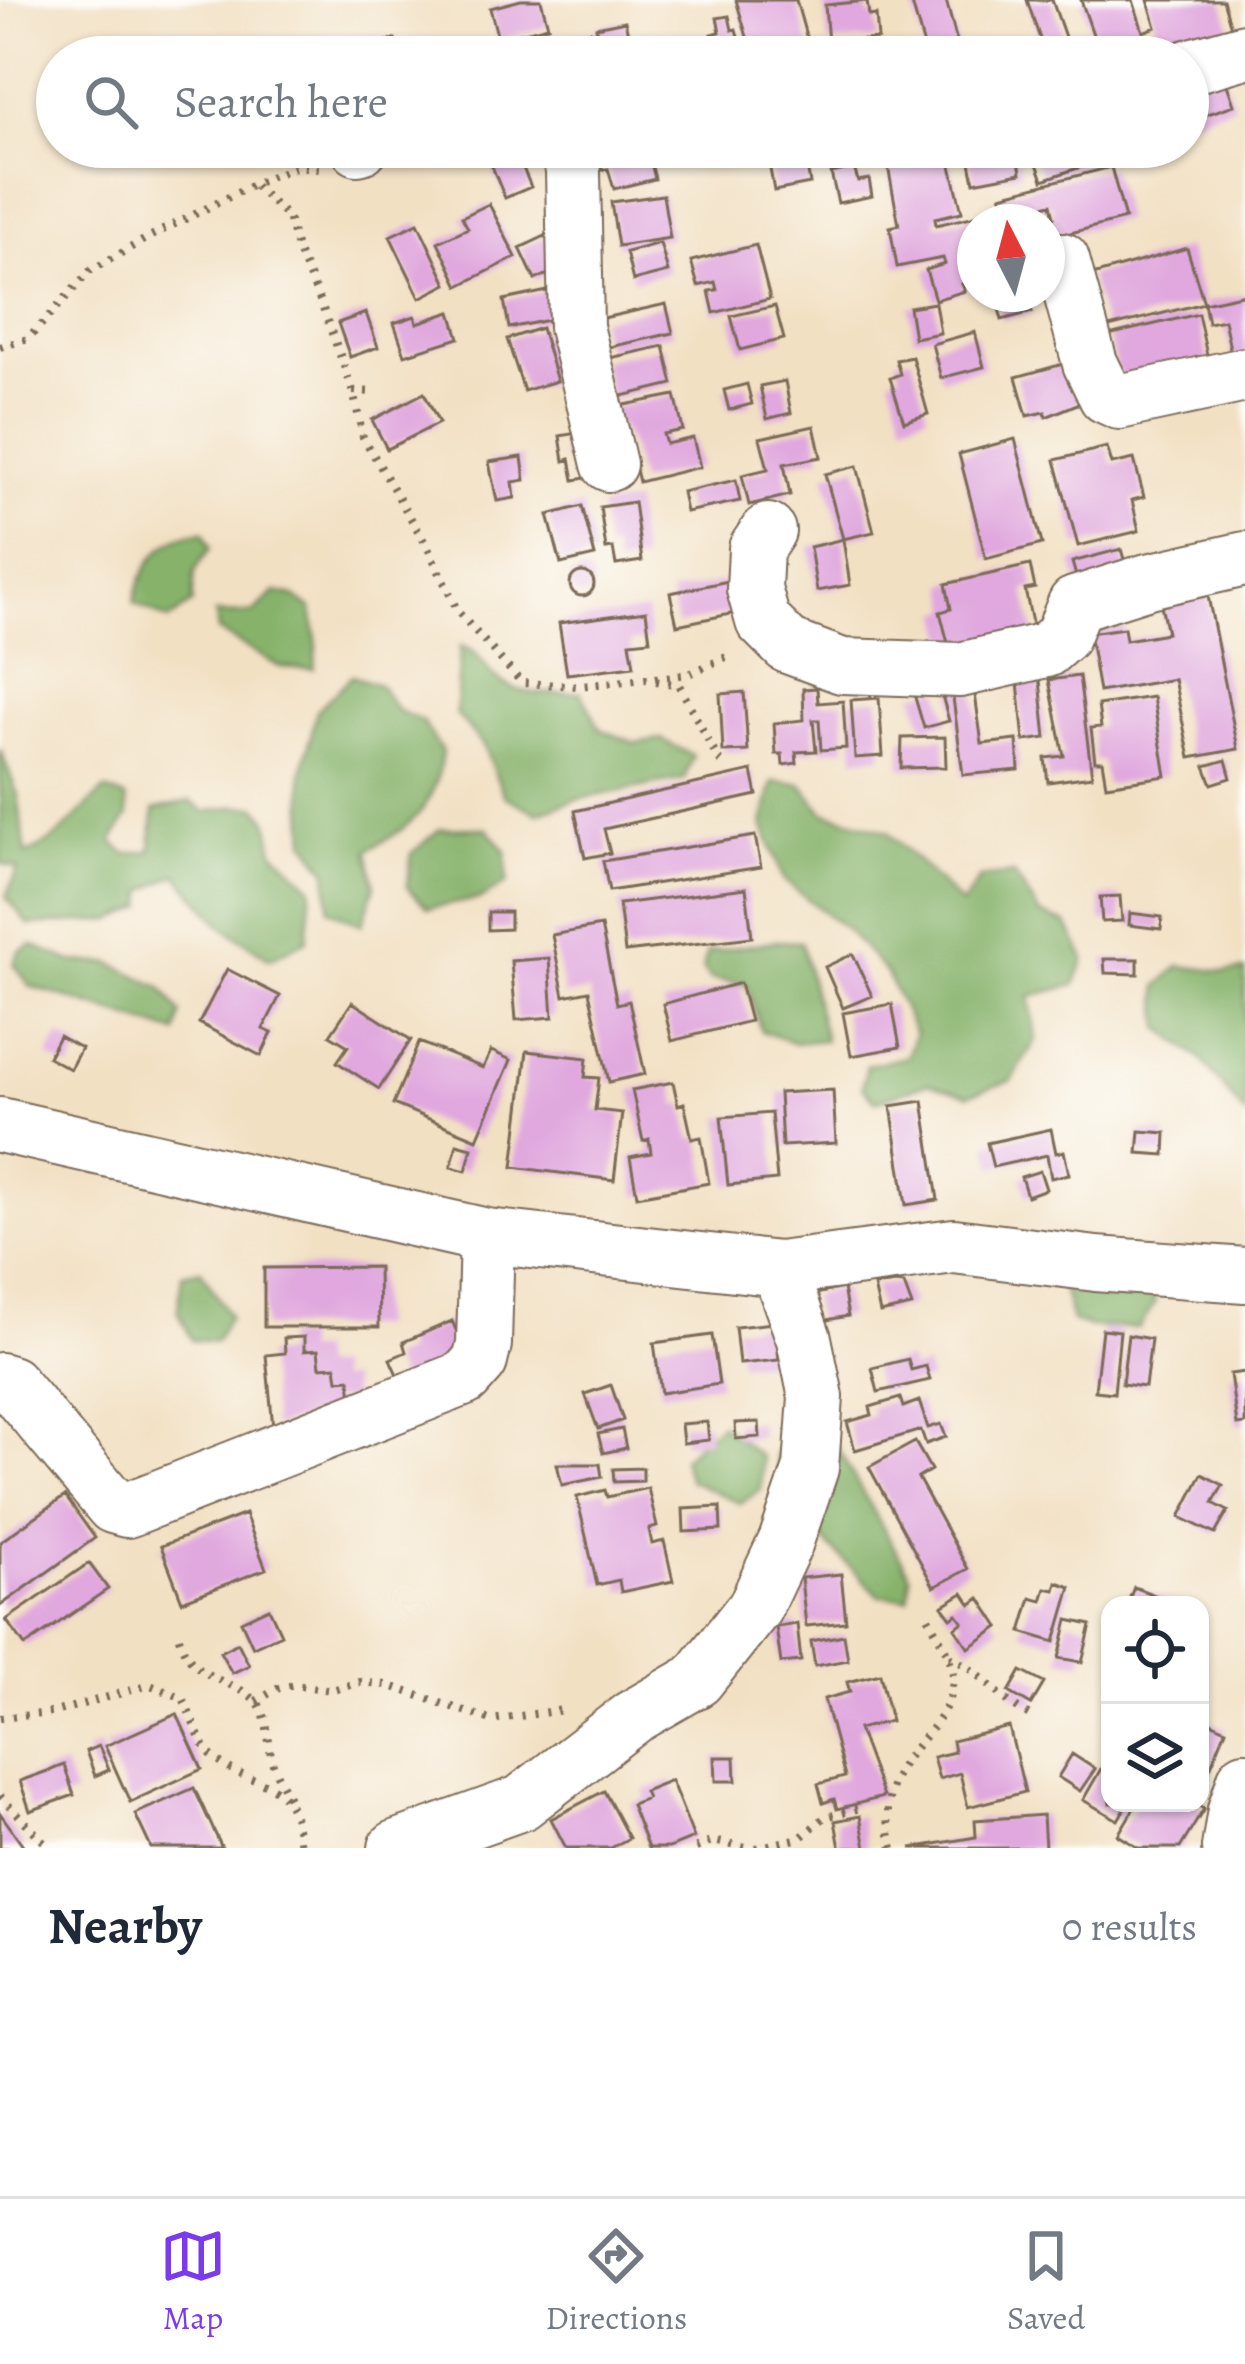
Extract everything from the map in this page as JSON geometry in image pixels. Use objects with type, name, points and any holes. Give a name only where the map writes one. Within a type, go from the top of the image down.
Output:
[{"type":"street","points":[[1209,61],[1245,51]]},
{"type":"street","points":[[572,168],[576,326],[609,464]]},
{"type":"street","points":[[1065,274],[1090,363],[1106,396],[1119,402],[1245,375]]},
{"type":"street","points":[[768,531],[757,549],[754,589],[764,622],[788,646],[842,666],[960,670],[1046,650],[1062,636],[1075,604],[1245,559]]},
{"type":"street","points":[[0,1125],[487,1236],[779,1269],[955,1246],[1096,1264],[1245,1275]]},
{"type":"street","points":[[0,1380],[10,1383],[113,1505],[127,1510],[465,1378],[480,1361],[484,1344],[487,1236]]},
{"type":"street","points":[[396,1848],[521,1803],[633,1717],[697,1680],[755,1607],[786,1541],[811,1468],[816,1397],[804,1339],[779,1269]]},
{"type":"street","points":[[1229,1848],[1245,1779]]},
{"type":"path","points":[[0,347],[28,339],[90,271],[215,201],[294,168]]},
{"type":"path","points":[[255,186],[288,217],[352,392],[363,437],[427,546],[458,612],[502,665],[523,683],[578,686],[688,674],[776,633]]},
{"type":"path","points":[[352,392],[375,392]]},
{"type":"path","points":[[645,679],[679,685],[726,766]]},
{"type":"path","points":[[893,1848],[888,1824],[890,1788],[897,1768],[942,1710],[953,1679],[948,1656],[928,1617]]},
{"type":"path","points":[[178,1637],[206,1674],[256,1701],[266,1723],[274,1768],[297,1816],[301,1848]]},
{"type":"path","points":[[948,1656],[973,1666],[1008,1705],[1032,1717]]},
{"type":"path","points":[[256,1701],[280,1688],[332,1690],[360,1682],[387,1685],[491,1720],[574,1708]]},
{"type":"path","points":[[0,1718],[51,1713],[150,1685],[183,1699],[211,1757],[274,1785],[297,1816]]},
{"type":"path","points":[[0,1796],[50,1848]]},
{"type":"path","points":[[756,1848],[800,1838],[825,1817],[865,1807]]},
{"type":"path","points":[[696,1848],[713,1841],[746,1848]]},
{"type":"green space","points":[[204,532],[210,548],[195,570],[192,603],[169,620],[134,603],[156,554],[176,539]]},
{"type":"green space","points":[[275,592],[294,596],[312,609],[317,648],[314,669],[280,667],[218,631],[216,614],[254,613]]},
{"type":"green space","points":[[460,646],[474,652],[505,685],[537,693],[581,692],[600,729],[635,743],[661,739],[693,756],[684,779],[579,799],[537,813],[504,796],[483,745],[456,714]]},
{"type":"green space","points":[[352,676],[379,685],[397,710],[422,721],[442,752],[434,787],[420,812],[368,850],[375,886],[362,925],[329,909],[327,870],[306,842],[302,774],[317,710]]},
{"type":"green space","points":[[0,749],[18,795],[26,854],[58,835],[105,790],[126,798],[128,816],[112,841],[126,854],[151,851],[154,810],[190,801],[205,812],[258,807],[268,820],[274,851],[312,887],[307,940],[270,959],[222,926],[177,874],[145,891],[144,907],[114,920],[29,925],[6,897],[18,869],[0,863]]},
{"type":"green space","points":[[773,782],[801,784],[824,812],[887,831],[962,905],[980,878],[1014,874],[1040,914],[1067,924],[1085,959],[1075,985],[1030,996],[1036,1040],[1011,1081],[968,1095],[928,1083],[876,1101],[862,1087],[867,1065],[907,1057],[915,1033],[887,974],[848,931],[784,880],[763,825]]},
{"type":"green space","points":[[487,828],[506,851],[507,883],[480,899],[428,908],[407,887],[412,853],[440,829]]},
{"type":"green space","points":[[774,941],[801,942],[825,1040],[795,1043],[761,1031],[747,984],[710,979],[703,970],[707,952]]},
{"type":"green space","points":[[32,945],[72,962],[111,963],[162,988],[181,1014],[177,1033],[30,986],[14,964],[19,952]]},
{"type":"green space","points":[[1179,966],[1245,970],[1245,1115],[1202,1060],[1161,1028],[1158,986]]},
{"type":"green space","points":[[201,1270],[229,1316],[215,1342],[192,1340],[178,1311],[182,1274]]},
{"type":"green space","points":[[1060,1277],[1141,1278],[1155,1302],[1139,1328],[1090,1327],[1072,1321]]},
{"type":"green space","points":[[801,1423],[829,1434],[910,1575],[908,1598],[880,1596],[824,1541],[780,1477],[775,1454]]},
{"type":"green space","points":[[720,1424],[762,1458],[761,1490],[740,1503],[689,1480],[682,1458]]},
{"type":"building","points":[[541,0],[548,26],[497,36],[490,8]]},
{"type":"building","points":[[736,0],[796,0],[806,36],[747,36]]},
{"type":"building","points":[[911,0],[946,0],[955,36],[921,36]]},
{"type":"building","points":[[1027,0],[1052,0],[1065,36],[1039,36]]},
{"type":"building","points":[[1081,0],[1133,0],[1143,32],[1156,27],[1148,0],[1223,0],[1234,37],[1209,43],[1209,36],[1094,36]]},
{"type":"building","points":[[867,1],[869,16],[876,15],[878,36],[827,36],[825,5]]},
{"type":"building","points":[[729,16],[738,36],[712,36],[720,32],[717,18]]},
{"type":"building","points":[[625,21],[628,36],[598,36],[596,27]]},
{"type":"building","points":[[1221,67],[1234,105],[1209,114],[1209,71]]},
{"type":"building","points":[[493,168],[523,168],[531,187],[505,198]]},
{"type":"building","points":[[602,168],[652,168],[655,179],[614,189],[608,169]]},
{"type":"building","points":[[770,168],[807,168],[810,184],[774,191]]},
{"type":"building","points":[[854,168],[858,181],[869,179],[872,196],[838,203],[831,173]]},
{"type":"building","points":[[888,168],[952,168],[960,204],[957,213],[935,218],[936,225],[957,220],[957,293],[935,300],[926,270],[945,264],[943,258],[897,267],[890,227],[899,225]]},
{"type":"building","points":[[971,168],[1020,168],[1021,173],[974,182]]},
{"type":"building","points":[[1039,168],[1078,168],[1043,180]]},
{"type":"building","points":[[1111,168],[1125,219],[1065,234],[1065,204],[1003,204],[1001,195]]},
{"type":"building","points":[[663,195],[670,238],[618,246],[611,202]]},
{"type":"building","points":[[489,204],[516,257],[459,286],[438,242],[468,228],[462,217]]},
{"type":"building","points":[[418,223],[447,284],[420,298],[390,236]]},
{"type":"building","points":[[556,231],[565,266],[535,280],[520,248]]},
{"type":"building","points":[[660,243],[668,272],[633,281],[626,252]]},
{"type":"building","points":[[756,245],[770,299],[714,313],[709,291],[717,290],[715,282],[698,286],[691,261]]},
{"type":"building","points":[[1187,248],[1204,303],[1105,328],[1089,276]]},
{"type":"building","points":[[557,289],[563,317],[509,328],[504,300]]},
{"type":"building","points":[[1245,294],[1245,360],[1233,363],[1224,320],[1208,323],[1204,303]]},
{"type":"building","points":[[935,303],[940,333],[914,338],[909,307]]},
{"type":"building","points":[[666,304],[673,333],[605,348],[599,319]]},
{"type":"building","points":[[775,306],[784,339],[740,350],[731,316]]},
{"type":"building","points":[[451,312],[459,338],[405,355],[394,323],[415,316],[417,323]]},
{"type":"building","points":[[1000,312],[1032,312],[1002,320]]},
{"type":"building","points":[[366,313],[378,347],[350,357],[338,323]]},
{"type":"building","points":[[1198,314],[1209,364],[1120,384],[1108,335]]},
{"type":"building","points":[[541,328],[557,381],[524,391],[507,339]]},
{"type":"building","points":[[975,332],[984,367],[941,378],[932,344]]},
{"type":"building","points":[[664,346],[673,384],[610,399],[601,360]]},
{"type":"building","points":[[912,357],[928,414],[904,422],[890,378],[900,374],[896,360]]},
{"type":"building","points":[[1081,359],[1092,398],[1046,417],[1045,412],[1027,416],[1016,377]]},
{"type":"building","points":[[785,381],[791,413],[767,419],[760,386]]},
{"type":"building","points":[[747,384],[752,404],[729,410],[724,390]]},
{"type":"building","points":[[424,393],[439,423],[387,449],[372,420]]},
{"type":"building","points":[[675,395],[683,430],[663,434],[666,444],[693,438],[700,467],[639,482],[629,441],[609,408]]},
{"type":"building","points":[[814,426],[821,457],[784,464],[790,495],[749,505],[742,475],[768,469],[760,438]]},
{"type":"building","points":[[589,431],[597,476],[574,480],[570,459],[564,461],[560,436]]},
{"type":"building","points":[[1015,439],[1042,544],[986,559],[959,454]]},
{"type":"building","points":[[1107,447],[1112,464],[1134,459],[1144,497],[1132,500],[1139,531],[1078,546],[1055,460]]},
{"type":"building","points":[[522,457],[525,480],[513,482],[515,498],[497,501],[489,462]]},
{"type":"building","points":[[857,466],[874,532],[843,539],[825,474]]},
{"type":"building","points":[[736,480],[740,501],[686,512],[682,492]]},
{"type":"building","points":[[634,502],[642,561],[616,565],[613,548],[606,549],[600,507]]},
{"type":"building","points":[[582,506],[595,556],[561,564],[548,515]]},
{"type":"building","points":[[843,539],[850,585],[817,591],[810,547]]},
{"type":"building","points":[[1121,549],[1130,580],[1081,594],[1072,562]]},
{"type":"building","points":[[1030,565],[1035,588],[1025,590],[1036,641],[960,658],[956,642],[948,643],[940,612],[951,609],[946,584]]},
{"type":"building","points":[[582,572],[594,584],[582,596],[570,584]]},
{"type":"building","points":[[738,579],[745,611],[677,625],[670,593]]},
{"type":"building","points":[[1207,591],[1238,749],[1190,758],[1174,679],[1099,692],[1089,633],[1124,628],[1126,640],[1167,633],[1160,600]]},
{"type":"building","points":[[646,611],[650,640],[630,642],[634,666],[567,674],[559,623]]},
{"type":"building","points":[[1079,676],[1092,776],[1048,782],[1045,758],[1064,756],[1049,680]]},
{"type":"building","points":[[1040,680],[1046,738],[1024,741],[1018,682]]},
{"type":"building","points":[[974,687],[982,744],[1017,740],[1019,770],[963,775],[952,690]]},
{"type":"building","points":[[817,688],[818,703],[843,701],[846,748],[821,750],[819,720],[813,720],[816,751],[796,752],[797,763],[783,765],[782,754],[776,754],[774,723],[804,720],[803,689]]},
{"type":"building","points":[[940,688],[949,721],[924,728],[914,694]]},
{"type":"building","points":[[744,692],[748,751],[723,752],[720,694]]},
{"type":"building","points":[[1153,697],[1166,776],[1106,785],[1102,761],[1095,761],[1091,728],[1101,727],[1098,705]]},
{"type":"building","points":[[879,698],[883,756],[855,758],[851,700]]},
{"type":"building","points":[[945,737],[946,767],[901,768],[902,738]]},
{"type":"building","points":[[1226,760],[1231,778],[1212,784],[1205,766]]},
{"type":"building","points":[[752,771],[757,795],[604,829],[610,853],[585,858],[575,811]]},
{"type":"building","points":[[755,836],[761,867],[609,891],[603,861]]},
{"type":"building","points":[[746,888],[752,937],[625,952],[619,904]]},
{"type":"building","points":[[1120,896],[1122,921],[1102,922],[1100,897]]},
{"type":"building","points":[[488,912],[510,912],[510,929],[488,930]]},
{"type":"building","points":[[1130,913],[1162,917],[1161,929],[1129,925]]},
{"type":"building","points":[[601,926],[617,1004],[629,1001],[645,1074],[609,1082],[589,991],[564,996],[552,935]]},
{"type":"building","points":[[853,954],[872,996],[843,1008],[825,967]]},
{"type":"building","points":[[549,958],[553,1017],[516,1020],[511,961]]},
{"type":"building","points":[[1104,959],[1138,959],[1138,974],[1105,973]]},
{"type":"building","points":[[227,969],[280,996],[263,1029],[272,1033],[261,1056],[199,1023]]},
{"type":"building","points":[[740,983],[750,1021],[672,1041],[663,1004]]},
{"type":"building","points":[[352,1002],[411,1040],[379,1089],[337,1062],[348,1046],[330,1035]]},
{"type":"building","points":[[892,1004],[900,1047],[851,1056],[843,1013]]},
{"type":"building","points":[[59,1036],[81,1048],[70,1069],[48,1057]]},
{"type":"building","points":[[419,1042],[483,1068],[491,1051],[511,1060],[477,1139],[393,1104]]},
{"type":"building","points":[[527,1051],[587,1058],[585,1077],[599,1078],[595,1110],[622,1113],[614,1180],[513,1167]]},
{"type":"building","points":[[673,1082],[678,1105],[684,1103],[692,1139],[701,1137],[709,1183],[637,1196],[630,1157],[651,1153],[649,1139],[643,1141],[632,1090]]},
{"type":"building","points":[[833,1090],[836,1143],[782,1146],[779,1093]]},
{"type":"building","points":[[923,1101],[938,1200],[906,1205],[891,1106]]},
{"type":"building","points":[[771,1113],[777,1180],[728,1185],[721,1117]]},
{"type":"building","points":[[1051,1129],[1056,1153],[1064,1151],[1069,1174],[1051,1178],[1047,1155],[993,1167],[987,1143]]},
{"type":"building","points":[[1140,1131],[1166,1133],[1165,1155],[1138,1153]]},
{"type":"building","points":[[457,1144],[472,1148],[466,1171],[451,1167]]},
{"type":"building","points":[[1040,1171],[1046,1189],[1027,1196],[1021,1177]]},
{"type":"building","points":[[378,1267],[379,1327],[264,1327],[264,1268]]},
{"type":"building","points":[[904,1284],[912,1306],[880,1313],[874,1286]]},
{"type":"building","points":[[843,1288],[848,1316],[816,1322],[811,1295]]},
{"type":"building","points":[[452,1321],[469,1359],[403,1388],[390,1359],[406,1352],[403,1342]]},
{"type":"building","points":[[775,1323],[779,1360],[739,1364],[735,1327]]},
{"type":"building","points":[[1102,1329],[1120,1331],[1114,1393],[1095,1391]]},
{"type":"building","points":[[712,1335],[719,1384],[661,1393],[654,1343]]},
{"type":"building","points":[[1128,1335],[1151,1339],[1145,1387],[1122,1384]]},
{"type":"building","points":[[304,1337],[304,1351],[318,1350],[320,1367],[336,1366],[338,1380],[350,1379],[352,1399],[333,1400],[334,1409],[273,1427],[266,1355],[285,1353],[284,1338]]},
{"type":"building","points":[[908,1359],[911,1370],[926,1366],[930,1380],[878,1392],[872,1368]]},
{"type":"building","points":[[1245,1372],[1245,1424],[1237,1425],[1230,1374]]},
{"type":"building","points":[[611,1385],[623,1420],[598,1429],[585,1394]]},
{"type":"building","points":[[900,1398],[903,1407],[919,1401],[928,1428],[941,1424],[946,1437],[926,1444],[921,1430],[855,1450],[847,1422],[872,1415],[870,1407]]},
{"type":"building","points":[[707,1422],[709,1440],[683,1443],[681,1424]]},
{"type":"building","points":[[759,1422],[760,1437],[736,1439],[735,1423]]},
{"type":"building","points":[[622,1429],[626,1448],[603,1453],[598,1434]]},
{"type":"building","points":[[915,1442],[931,1470],[918,1478],[968,1569],[934,1587],[869,1467]]},
{"type":"building","points":[[557,1464],[600,1464],[602,1477],[562,1485]]},
{"type":"building","points":[[643,1468],[643,1481],[614,1482],[613,1469]]},
{"type":"building","points":[[1202,1474],[1223,1485],[1213,1503],[1228,1511],[1215,1534],[1180,1517]]},
{"type":"building","points":[[648,1488],[657,1527],[649,1529],[652,1544],[664,1541],[673,1581],[621,1592],[619,1580],[597,1585],[577,1497],[605,1490],[607,1497]]},
{"type":"building","points":[[65,1496],[95,1538],[0,1606],[0,1542]]},
{"type":"building","points":[[720,1507],[721,1530],[684,1532],[683,1509]]},
{"type":"building","points":[[245,1514],[266,1569],[182,1601],[161,1546]]},
{"type":"building","points":[[89,1563],[108,1589],[25,1646],[6,1620]]},
{"type":"building","points":[[841,1574],[846,1622],[806,1626],[801,1578]]},
{"type":"building","points":[[1057,1582],[1071,1587],[1055,1642],[1021,1632],[1031,1598],[1042,1601],[1046,1588],[1055,1590]]},
{"type":"building","points":[[1134,1587],[1157,1596],[1130,1596]]},
{"type":"building","points":[[963,1593],[971,1605],[980,1598],[999,1627],[969,1648],[955,1628],[963,1622],[957,1614],[951,1618],[942,1606]]},
{"type":"building","points":[[269,1608],[281,1634],[253,1647],[241,1621]]},
{"type":"building","points":[[1068,1620],[1091,1625],[1082,1662],[1059,1658]]},
{"type":"building","points":[[797,1624],[801,1661],[781,1663],[776,1627]]},
{"type":"building","points":[[844,1635],[848,1660],[815,1666],[811,1641]]},
{"type":"building","points":[[238,1643],[249,1665],[232,1673],[220,1652]]},
{"type":"building","points":[[1021,1671],[1044,1683],[1031,1705],[1009,1692]]},
{"type":"building","points":[[880,1674],[891,1721],[858,1729],[883,1797],[837,1809],[834,1799],[823,1803],[818,1784],[845,1777],[824,1699],[850,1692],[847,1682]]},
{"type":"building","points":[[177,1714],[202,1769],[130,1802],[105,1746]]},
{"type":"building","points":[[1209,1721],[1226,1729],[1209,1771]]},
{"type":"building","points":[[1009,1727],[1025,1792],[968,1807],[960,1773],[939,1779],[933,1757],[954,1752],[952,1741]]},
{"type":"building","points":[[99,1746],[109,1770],[95,1776],[86,1751]]},
{"type":"building","points":[[1072,1754],[1095,1769],[1080,1791],[1058,1777]]},
{"type":"building","points":[[715,1757],[735,1757],[736,1781],[716,1781]]},
{"type":"building","points":[[64,1765],[74,1795],[30,1811],[20,1781]]},
{"type":"building","points":[[1101,1769],[1101,1810],[1083,1800]]},
{"type":"building","points":[[671,1780],[694,1838],[669,1848],[648,1848],[631,1804],[647,1798],[644,1791]]},
{"type":"building","points":[[194,1788],[222,1848],[151,1848],[135,1814]]},
{"type":"building","points":[[604,1791],[629,1838],[611,1848],[566,1848],[551,1819]]},
{"type":"building","points":[[1132,1812],[1202,1812],[1180,1848],[1139,1848],[1118,1835]]},
{"type":"building","points":[[0,1813],[25,1848],[0,1848]]},
{"type":"building","points":[[1043,1815],[1045,1848],[911,1848],[976,1837],[975,1820]]},
{"type":"building","points":[[860,1816],[866,1848],[840,1848],[835,1821]]}]
